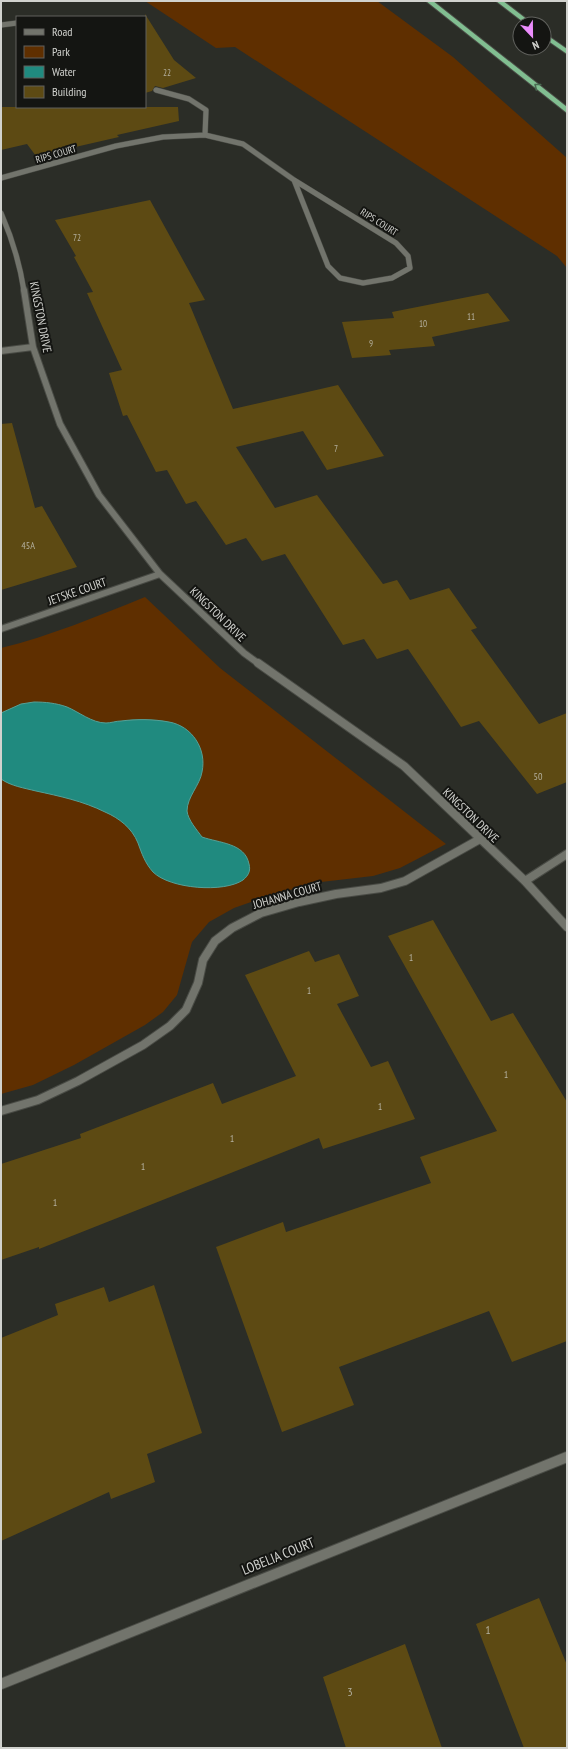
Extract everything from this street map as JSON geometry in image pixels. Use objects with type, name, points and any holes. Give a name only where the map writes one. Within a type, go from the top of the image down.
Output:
[{"type":"highway","points":[[429,1],[567,111]]},
{"type":"highway","points":[[499,1],[519,16]]},
{"type":"highway","points":[[552,41],[567,52]]},
{"type":"street","points":[[1,25],[16,24]]},
{"type":"street","points":[[156,90],[186,97],[199,102],[206,110],[205,134]]},
{"type":"street","name":"RIPS COURT","points":[[1,178],[116,146],[163,137],[205,134],[243,144],[294,180],[396,243],[408,256],[410,268],[392,278],[363,283],[340,278],[328,266],[294,180]]},
{"type":"street","name":"KINGSTON DRIVE","points":[[1,213],[7,226],[21,273],[33,347],[60,424],[99,495],[160,574],[244,653],[404,766],[525,881],[567,927]]},
{"type":"street","points":[[1,351],[33,347]]},
{"type":"street","name":"JETSKE COURT","points":[[1,629],[160,574]]},
{"type":"street","name":"JOHANNA COURT","points":[[1,1111],[38,1100],[78,1081],[143,1045],[170,1026],[186,1010],[198,983],[203,960],[215,941],[232,928],[261,913],[299,902],[336,894],[381,888],[405,881],[480,839]]},
{"type":"street","points":[[525,881],[567,854]]},
{"type":"street","name":"LOBELIA COURT","points":[[1,1684],[567,1456]]},
{"type":"green space","points":[[145,1],[377,1],[453,57],[567,158],[567,268],[557,256],[235,47],[216,48]]},
{"type":"green space","points":[[145,597],[220,668],[446,844],[400,868],[373,876],[321,882],[274,894],[234,908],[209,922],[192,942],[177,995],[163,1012],[145,1025],[74,1065],[33,1085],[1,1094],[1,648],[56,632]]},
{"type":"water","points":[[34,702],[63,706],[101,723],[151,720],[169,722],[185,728],[200,747],[203,763],[201,777],[189,801],[187,811],[189,818],[202,837],[237,848],[247,857],[250,867],[249,873],[246,877],[234,884],[211,888],[184,885],[161,878],[150,869],[129,828],[115,817],[80,802],[18,786],[1,779],[1,713],[21,704]]},
{"type":"building","points":[[145,14],[174,60],[196,78],[163,88],[155,86],[152,91],[146,93]]},
{"type":"building","points":[[1,107],[178,107],[179,121],[117,135],[119,137],[36,156],[27,144],[1,150]]},
{"type":"building","points":[[150,200],[205,300],[189,303],[233,409],[338,385],[384,456],[327,470],[303,431],[236,447],[275,508],[317,495],[383,584],[397,580],[410,600],[449,588],[477,628],[471,630],[539,724],[567,713],[567,782],[537,794],[479,721],[461,727],[408,649],[377,659],[364,639],[343,645],[285,554],[262,561],[246,538],[226,545],[196,501],[186,504],[167,470],[156,472],[127,415],[123,416],[109,373],[122,370],[87,293],[93,292],[74,257],[76,256],[55,220]]},
{"type":"building","points":[[488,293],[510,321],[432,337],[435,346],[389,350],[391,355],[352,358],[342,322],[394,318],[392,312]]},
{"type":"building","points":[[12,423],[35,508],[42,506],[77,567],[1,590],[1,424]]},
{"type":"building","points":[[433,920],[491,1021],[513,1013],[567,1102],[567,1341],[512,1362],[489,1311],[339,1367],[354,1405],[282,1432],[216,1247],[283,1222],[286,1232],[431,1183],[420,1157],[497,1131],[388,936]]},
{"type":"building","points":[[309,951],[315,962],[339,954],[359,996],[337,1004],[371,1067],[388,1061],[415,1119],[323,1149],[319,1138],[39,1249],[39,1247],[1,1260],[1,1164],[81,1138],[80,1134],[213,1083],[222,1104],[296,1076],[245,975]]},
{"type":"building","points":[[154,1285],[202,1433],[147,1454],[155,1482],[111,1499],[109,1492],[1,1541],[1,1338],[58,1315],[55,1304],[104,1287],[109,1302]]},
{"type":"building","points":[[539,1598],[567,1665],[567,1748],[524,1748],[476,1624]]},
{"type":"building","points":[[405,1644],[442,1748],[346,1748],[323,1677]]}]
